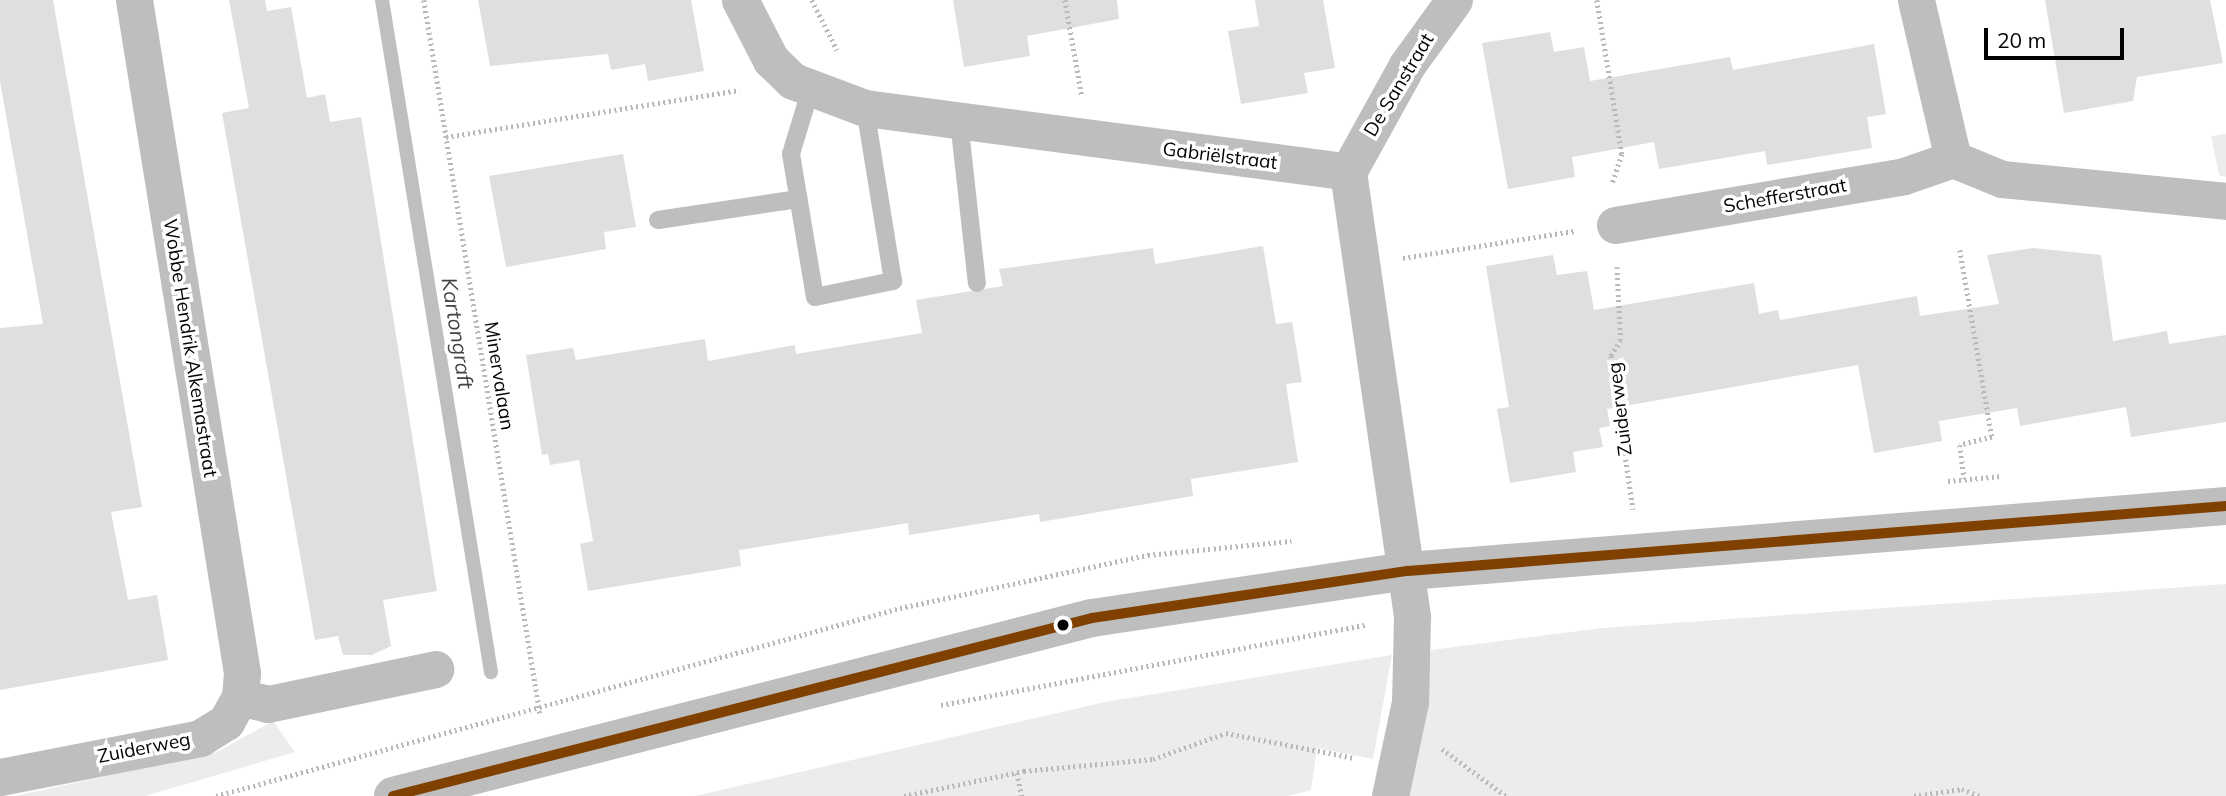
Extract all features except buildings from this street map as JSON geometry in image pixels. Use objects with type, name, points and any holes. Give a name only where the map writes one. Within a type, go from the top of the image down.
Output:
[{"type":"street","name":"Wobbe Hendrik Alkemastraat","points":[[134,0],[242,673],[240,697]]},
{"type":"street","name":"Gabriëlstraat","points":[[740,0],[771,60],[802,85],[865,108],[1348,172]]},
{"type":"street","name":"De Sanstraat","points":[[1348,172],[1407,65],[1454,0]]},
{"type":"street","points":[[1916,0],[1953,159],[2002,179],[2226,201]]},
{"type":"street","name":"Schefferstraat","points":[[1615,225],[1904,176],[1953,159]]},
{"type":"street","points":[[1348,172],[1408,571],[1410,702],[1390,796]]},
{"type":"street","points":[[393,796],[1092,618],[1408,571],[2226,506]]},
{"type":"street","points":[[240,697],[268,704],[435,669]]},
{"type":"street","name":"Zuiderweg","points":[[0,777],[200,738],[226,722],[240,697]]},
{"type":"lane","points":[[802,85],[791,154],[815,297],[893,281],[865,108]]},
{"type":"lane","points":[[959,121],[977,283]]},
{"type":"lane","points":[[658,220],[798,199]]},
{"type":"path","name":"Minervalaan","points":[[424,0],[547,756]]},
{"type":"path","points":[[1065,0],[1090,139]]},
{"type":"path","points":[[1361,264],[1615,225],[1612,177],[1622,154],[1597,0]]},
{"type":"path","points":[[446,137],[802,85]]},
{"type":"path","name":"Zuiderweg","points":[[1615,225],[1621,340],[1611,356],[1633,510]]},
{"type":"path","points":[[1960,250],[1992,437],[1960,445],[1964,479]]},
{"type":"path","points":[[1410,702],[1430,740],[1506,796]]},
{"type":"path","points":[[904,796],[1017,773],[1153,759],[1226,733],[1366,760]]},
{"type":"path","points":[[216,796],[304,773]]},
{"type":"path","points":[[1017,773],[1021,796]]},
{"type":"path","points":[[1914,796],[1962,789],[1980,796]]},
{"type":"shaded area","points":[[2226,134],[2226,177],[2219,175],[2211,136]]},
{"type":"shaded area","points":[[2226,584],[2226,796],[1405,796],[1431,650],[1602,628]]},
{"type":"shaded area","points":[[1392,655],[1373,759],[1317,748],[1311,790],[1288,796],[695,796],[1105,702]]},
{"type":"shaded area","points":[[273,721],[295,752],[145,796],[15,796],[217,752]]},
{"type":"waterway","name":"Kartongraft","points":[[382,0],[491,672]]},
{"type":"transit line","points":[[393,796],[1092,618],[1408,571],[2226,506]]}]
